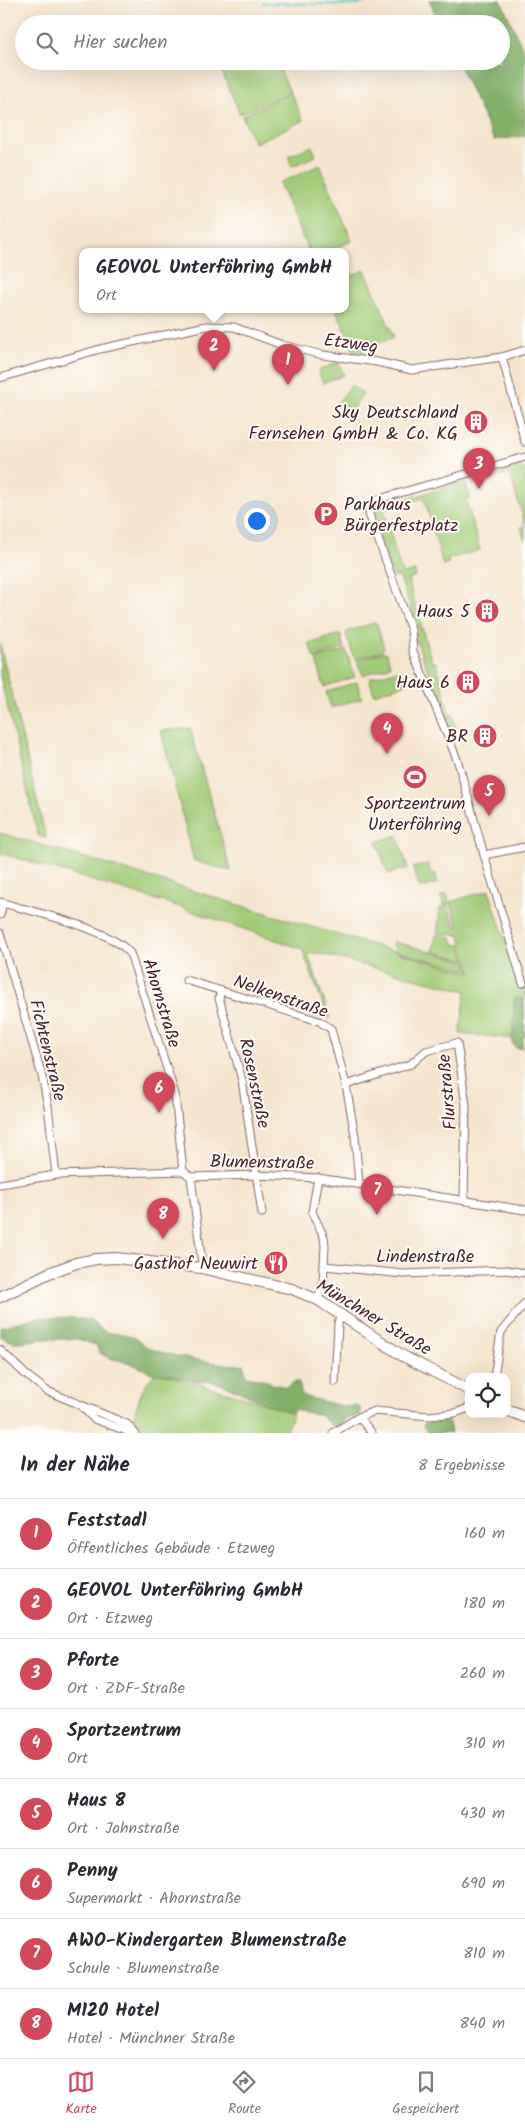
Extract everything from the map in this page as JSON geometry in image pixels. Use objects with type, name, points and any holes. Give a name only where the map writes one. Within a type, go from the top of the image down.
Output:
[{"type":"main road","name":"Münchner Straße","points":[[0,1297],[49,1272],[96,1259],[116,1258],[201,1268],[292,1289],[318,1300],[403,1356],[465,1388]]},
{"type":"main road","points":[[510,1411],[525,1417]]},
{"type":"street","name":"Etzweg","points":[[0,378],[100,349],[206,326],[219,325],[234,327],[323,356],[378,362],[412,370],[502,357],[525,350]]},
{"type":"street","points":[[502,357],[525,442]]},
{"type":"street","points":[[523,983],[460,768],[413,651],[411,630],[370,518],[370,506],[374,501],[383,497],[525,457]]},
{"type":"street","points":[[484,855],[525,847]]},
{"type":"street","points":[[0,915],[1,902]]},
{"type":"street","name":"Ahornstraße","points":[[1,902],[104,934],[124,946],[130,953],[175,1094],[184,1171]]},
{"type":"street","name":"Fichtenstraße","points":[[0,934],[42,1076],[48,1106],[56,1176]]},
{"type":"street","name":"Nelkenstraße","points":[[186,980],[326,1024],[333,1035],[346,1085],[355,1136],[359,1184]]},
{"type":"street","name":"Rosenstraße","points":[[221,991],[219,998],[242,1080],[258,1176],[262,1213]]},
{"type":"street","name":"Flurstraße","points":[[346,1085],[411,1064],[426,1051],[457,1043],[466,1104],[464,1200]]},
{"type":"street","name":"Blumenstraße","points":[[0,1184],[56,1176],[184,1171],[192,1178],[258,1176],[318,1178],[525,1210]]},
{"type":"street","points":[[192,1178],[201,1268]]},
{"type":"street","points":[[318,1178],[312,1212],[324,1238],[325,1266],[322,1289],[318,1300]]},
{"type":"street","name":"Lindenstraße","points":[[325,1266],[403,1274],[500,1270],[525,1273]]},
{"type":"street","points":[[495,1373],[501,1332],[525,1303]]},
{"type":"street","points":[[335,1382],[338,1324],[341,1314]]},
{"type":"street","points":[[0,1350],[47,1392],[82,1407],[94,1419],[134,1433]]},
{"type":"street","points":[[333,1433],[359,1417],[375,1411],[429,1416],[455,1413],[465,1409]]},
{"type":"street","points":[[359,1417],[372,1433]]},
{"type":"green space","points":[[429,0],[501,0],[508,15],[436,15]]},
{"type":"green space","points":[[510,20],[525,54],[525,136],[494,140],[461,70],[510,70]]},
{"type":"green space","points":[[221,70],[280,70],[290,92],[240,114]]},
{"type":"green space","points":[[291,93],[303,121],[255,143],[242,116]]},
{"type":"green space","points":[[312,146],[316,156],[292,166],[288,156]]},
{"type":"green space","points":[[320,165],[352,241],[335,248],[307,248],[279,183]]},
{"type":"green space","points":[[365,270],[394,337],[355,354],[337,313],[349,313],[349,276]]},
{"type":"green space","points":[[338,362],[344,375],[323,383],[318,371]]},
{"type":"green space","points":[[351,385],[363,394],[349,413],[337,404]]},
{"type":"green space","points":[[521,466],[525,470],[525,525],[510,474],[474,484],[473,480]]},
{"type":"green space","points":[[466,482],[470,499],[466,500],[480,550],[448,559],[449,563],[443,565],[424,498],[384,510],[402,574],[415,571],[416,576],[408,579],[432,663],[436,662],[450,715],[453,715],[456,730],[450,731],[414,634],[419,631],[399,576],[394,578],[374,526],[376,507]]},
{"type":"green space","points":[[525,525],[525,541],[521,527]]},
{"type":"green space","points":[[374,623],[377,624],[384,648],[382,651],[354,658],[346,634],[348,631]]},
{"type":"green space","points":[[340,634],[344,648],[314,658],[309,644]]},
{"type":"green space","points":[[0,644],[46,838],[38,836],[0,676]]},
{"type":"green space","points":[[346,650],[355,677],[324,687],[316,659]]},
{"type":"green space","points":[[384,652],[387,653],[389,667],[363,675],[357,662],[358,660]]},
{"type":"green space","points":[[402,669],[406,684],[374,694],[369,678]]},
{"type":"green space","points":[[357,682],[362,698],[331,708],[326,692]]},
{"type":"green space","points":[[190,728],[231,871],[194,861],[161,731]]},
{"type":"green space","points":[[0,833],[471,973],[460,935],[437,933],[440,908],[448,905],[455,926],[458,927],[451,903],[444,905],[440,896],[447,894],[450,902],[489,890],[518,981],[525,985],[525,999],[515,998],[513,1039],[460,1034],[466,991],[316,953],[308,954],[330,1018],[328,1018],[302,949],[177,906],[0,853]]},
{"type":"green space","points":[[397,835],[408,868],[388,874],[377,842]]},
{"type":"green space","points":[[428,864],[431,874],[435,873],[438,883],[420,888],[413,868]]},
{"type":"green space","points":[[436,935],[451,937],[455,945],[461,945],[466,960],[433,952]]},
{"type":"green space","points":[[392,941],[467,962],[471,971],[395,951]]},
{"type":"green space","points":[[515,998],[524,999],[525,1037],[523,1037],[522,1048],[516,1048],[512,1043]]},
{"type":"green space","points":[[38,1317],[84,1319],[93,1322],[106,1332],[131,1336],[154,1350],[196,1360],[237,1365],[244,1364],[246,1376],[267,1380],[272,1384],[287,1387],[294,1382],[299,1382],[301,1393],[306,1397],[346,1407],[356,1405],[360,1408],[361,1414],[345,1418],[342,1425],[334,1427],[319,1415],[294,1410],[292,1413],[224,1385],[165,1374],[154,1374],[130,1363],[109,1358],[100,1353],[96,1345],[78,1339],[43,1339],[13,1342],[0,1336],[0,1327]]},
{"type":"green space","points":[[159,1373],[293,1413],[285,1433],[142,1433],[132,1424],[144,1387],[153,1376]]},
{"type":"green space","points":[[433,1420],[446,1420],[449,1423],[451,1433],[427,1433],[423,1425]]},
{"type":"waterway","points":[[263,3],[356,5],[373,0]]},
{"type":"place","name":"GEOVOL Unterföhring GmbH","points":[[214,371]]},
{"type":"place","name":"Feststadl","points":[[288,385]]},
{"type":"place","name":"Sky Deutschland Fernsehen GmbH & Co. KG","points":[[476,422]]},
{"type":"place","name":"Pforte","points":[[479,489]]},
{"type":"place","name":"Parkhaus Bürgerfestplatz","points":[[326,514]]},
{"type":"place","name":"Haus 5","points":[[487,611]]},
{"type":"place","name":"Haus 6","points":[[468,682]]},
{"type":"place","name":"BR","points":[[485,736]]},
{"type":"place","name":"Sportzentrum","points":[[387,754]]},
{"type":"place","name":"Sportzentrum Unterföhring","points":[[415,777]]},
{"type":"place","name":"Haus 8","points":[[489,816]]},
{"type":"place","name":"Penny","points":[[159,1113]]},
{"type":"place","name":"AWO-Kindergarten Blumenstraße","points":[[377,1215]]},
{"type":"place","name":"M120 Hotel","points":[[163,1239]]},
{"type":"place","name":"Gasthof Neuwirt","points":[[276,1263]]}]
